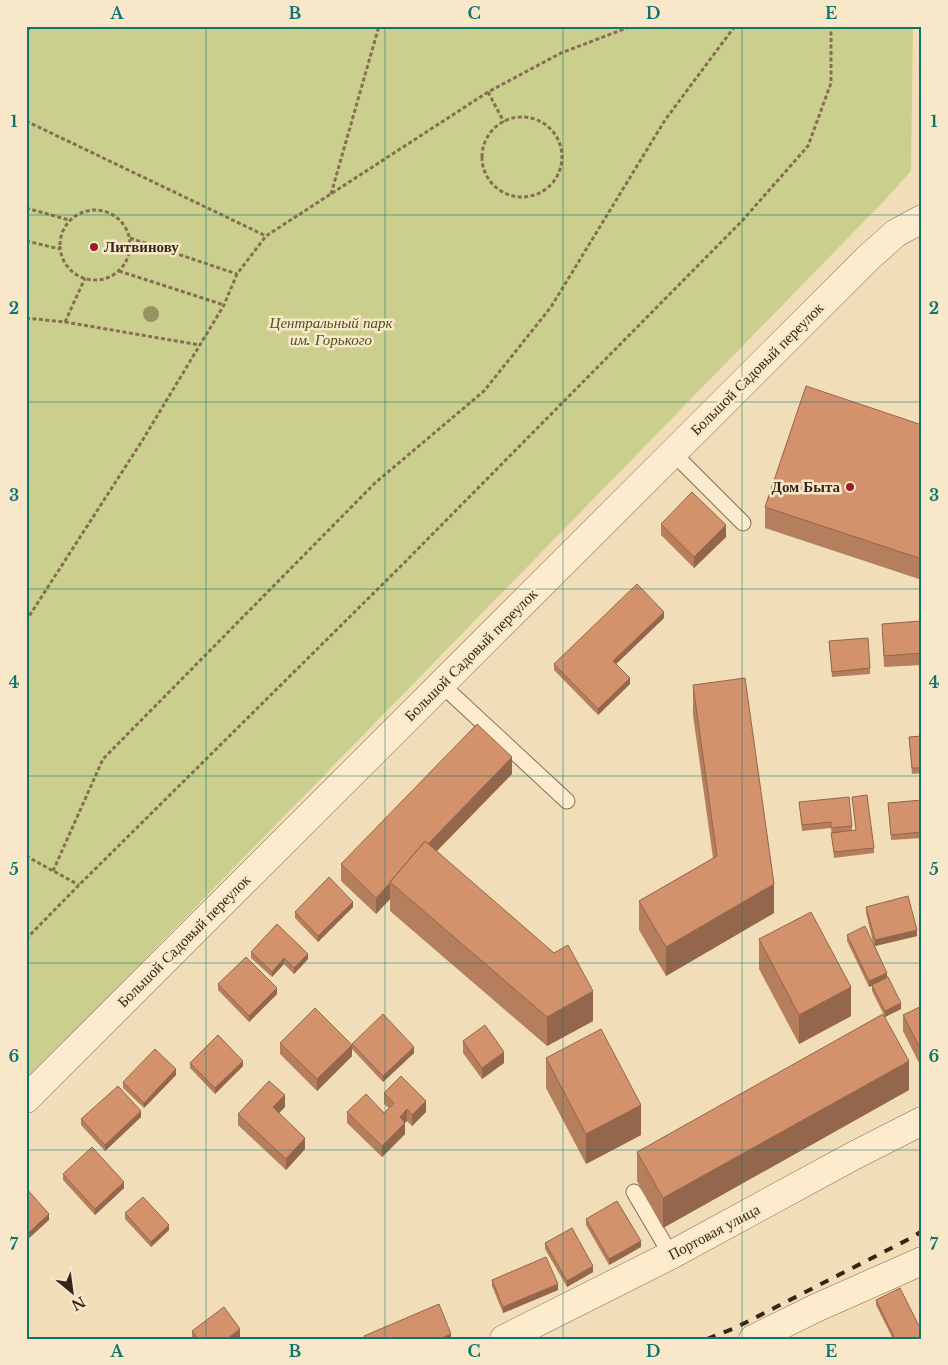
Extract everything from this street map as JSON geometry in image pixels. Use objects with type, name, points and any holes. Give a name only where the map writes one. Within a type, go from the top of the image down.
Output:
[{"type":"street","name":"Большой Садовый переулок","points":[[26,1100],[868,258],[896,233],[922,219]]},
{"type":"street","name":"Портовая улица","points":[[504,1339],[672,1255],[922,1120]]},
{"type":"street","points":[[753,1339],[816,1308],[922,1261]]},
{"type":"lane","points":[[673,453],[743,523]]},
{"type":"lane","points":[[442,685],[567,801]]},
{"type":"lane","points":[[634,1192],[672,1255]]},
{"type":"path","points":[[26,29],[41,26]]},
{"type":"path","points":[[331,194],[378,26]]},
{"type":"path","points":[[26,621],[142,441],[224,305],[237,274],[266,236],[488,92],[561,54],[632,26]]},
{"type":"path","points":[[53,871],[103,759],[375,483],[484,392],[551,307],[665,120],[735,26]]},
{"type":"path","points":[[26,939],[403,564],[742,221],[808,146],[831,83],[831,26]]},
{"type":"path","points":[[488,92],[504,122]]},
{"type":"path","points":[[516,118],[540,121],[551,129],[558,139],[562,151],[562,163],[558,175],[551,186],[541,193],[529,197],[516,197],[504,193],[494,186],[486,176],[482,151],[486,139],[494,129],[504,122],[516,118]]},
{"type":"path","points":[[26,121],[266,236]]},
{"type":"path","points":[[26,208],[69,220]]},
{"type":"path","points":[[98,209],[112,214],[124,224],[130,238],[129,256],[119,271],[106,278],[90,280],[76,274],[65,264],[60,249],[61,233],[69,220],[82,212],[98,209]]},
{"type":"path","points":[[130,238],[237,274]]},
{"type":"path","points":[[26,241],[60,249]]},
{"type":"path","points":[[119,271],[224,305]]},
{"type":"path","points":[[65,322],[85,278]]},
{"type":"path","points":[[26,318],[65,322],[200,345]]},
{"type":"path","points":[[26,856],[79,885]]},
{"type":"green space","name":"Центральный парк им. Горького","points":[[26,26],[913,26],[911,171],[885,200],[26,1081]]},
{"type":"building","name":"Дом Быта","points":[[806,386],[922,425],[922,559],[765,507]]},
{"type":"building","points":[[692,492],[726,525],[694,557],[661,524]]},
{"type":"building","points":[[637,584],[664,612],[613,661],[630,678],[598,709],[554,664]]},
{"type":"building","points":[[921,621],[922,653],[884,656],[882,624]]},
{"type":"building","points":[[868,638],[870,668],[832,672],[829,641]]},
{"type":"building","points":[[745,678],[774,884],[666,947],[639,901],[717,856],[693,685]]},
{"type":"building","points":[[477,724],[512,757],[428,844],[425,841],[376,898],[341,864]]},
{"type":"building","points":[[922,736],[922,768],[912,768],[909,737]]},
{"type":"building","points":[[867,795],[874,848],[834,852],[831,833],[856,830],[852,797]]},
{"type":"building","points":[[849,797],[852,826],[831,828],[831,822],[802,825],[799,802]]},
{"type":"building","points":[[922,800],[922,832],[891,835],[888,803]]},
{"type":"building","points":[[425,841],[554,953],[568,945],[593,991],[547,1017],[390,882]]},
{"type":"building","points":[[329,877],[353,902],[318,936],[295,912]]},
{"type":"building","points":[[908,896],[917,930],[875,940],[866,907]]},
{"type":"building","points":[[811,912],[851,987],[799,1015],[759,939]]},
{"type":"building","points":[[277,924],[308,954],[294,968],[284,958],[272,972],[251,952]]},
{"type":"building","points":[[865,926],[887,973],[869,981],[847,935]]},
{"type":"building","points":[[246,957],[277,988],[249,1016],[218,984]]},
{"type":"building","points":[[888,977],[901,1003],[885,1011],[872,985]]},
{"type":"building","points":[[922,1006],[922,1052],[903,1015]]},
{"type":"building","points":[[315,1008],[352,1045],[317,1079],[280,1043]]},
{"type":"building","points":[[383,1014],[414,1047],[383,1076],[352,1044]]},
{"type":"building","points":[[883,1014],[909,1061],[663,1198],[637,1152]]},
{"type":"building","points":[[485,1025],[504,1052],[482,1068],[463,1041]]},
{"type":"building","points":[[601,1029],[641,1105],[586,1134],[546,1058]]},
{"type":"building","points":[[218,1035],[243,1061],[215,1088],[190,1063]]},
{"type":"building","points":[[155,1049],[176,1069],[144,1103],[123,1082]]},
{"type":"building","points":[[401,1076],[426,1101],[412,1115],[407,1109],[400,1117],[405,1123],[382,1146],[347,1112],[366,1094],[384,1113],[394,1103],[384,1093]]},
{"type":"building","points":[[269,1081],[285,1095],[273,1107],[305,1138],[286,1159],[238,1114]]},
{"type":"building","points":[[118,1086],[141,1111],[105,1145],[81,1119]]},
{"type":"building","points":[[92,1147],[124,1182],[95,1209],[63,1174]]},
{"type":"building","points":[[26,1188],[49,1214],[26,1235]]},
{"type":"building","points":[[143,1197],[169,1225],[151,1242],[125,1213]]},
{"type":"building","points":[[617,1201],[641,1241],[609,1259],[586,1219]]},
{"type":"building","points":[[572,1228],[593,1266],[567,1281],[545,1243]]},
{"type":"building","points":[[546,1257],[558,1284],[503,1307],[492,1280]]},
{"type":"building","points":[[900,1288],[922,1332],[922,1339],[895,1339],[876,1300]]},
{"type":"building","points":[[439,1304],[451,1334],[440,1339],[365,1339],[364,1336]]},
{"type":"building","points":[[224,1307],[240,1329],[227,1339],[198,1339],[192,1331]]},
{"type":"railway","points":[[707,1339],[735,1328],[922,1231]]},
{"type":"place","name":"Литвинову","points":[[94,247]]},
{"type":"place","name":"Дом Быта","points":[[850,487]]}]
